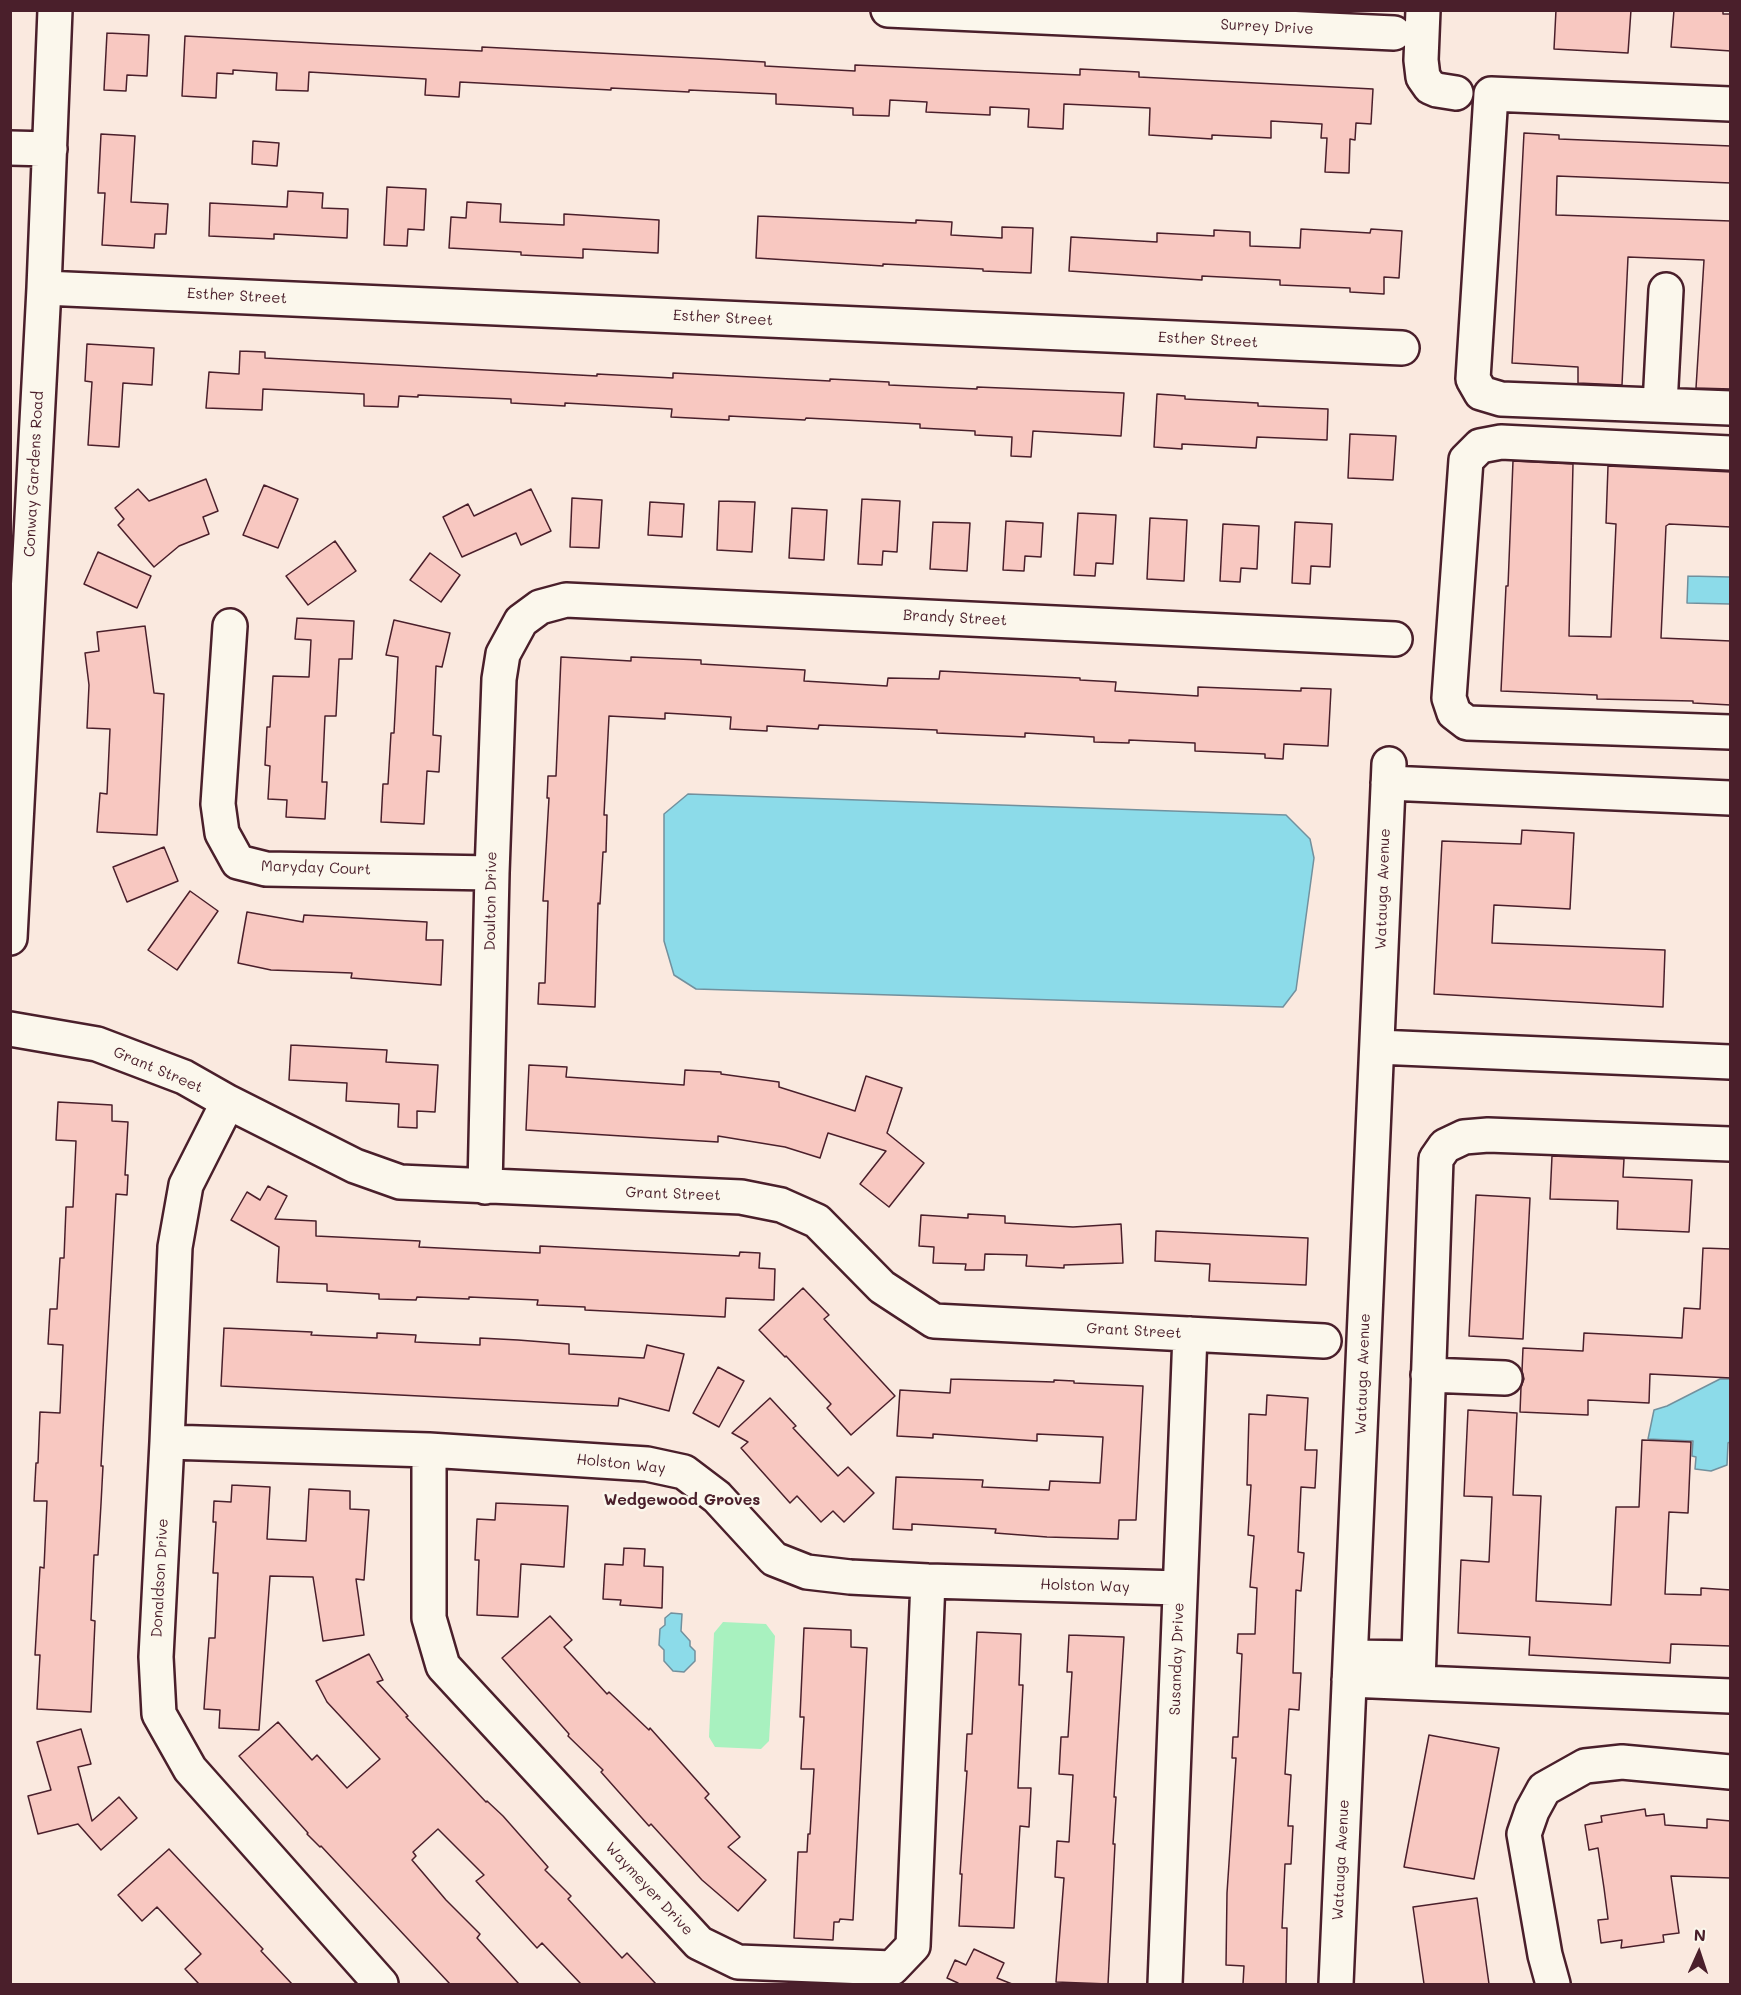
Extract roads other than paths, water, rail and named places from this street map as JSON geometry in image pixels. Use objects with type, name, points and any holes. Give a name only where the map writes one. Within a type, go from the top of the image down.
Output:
[{"type":"street","name":"Conway Gardens Road","points":[[10,938],[23,448],[44,288],[55,10]]},
{"type":"street","name":"Surrey Drive","points":[[888,10],[1394,33]]},
{"type":"street","points":[[1423,10],[1421,60],[1423,77],[1430,87],[1456,93]]},
{"type":"street","points":[[1731,104],[1491,94],[1473,379],[1481,393],[1502,399],[1731,408]]},
{"type":"street","points":[[10,148],[50,150]]},
{"type":"street","name":"Esther Street","points":[[44,288],[1402,348]]},
{"type":"street","points":[[1660,405],[1666,290]]},
{"type":"street","points":[[1731,453],[1501,442],[1480,446],[1466,460],[1449,698],[1455,713],[1467,723],[1731,732]]},
{"type":"street","name":"Brandy Street","points":[[521,621],[540,607],[566,600],[1395,639]]},
{"type":"street","name":"Doulton Drive","points":[[485,1187],[492,873],[500,679],[503,654],[521,621]]},
{"type":"street","name":"Maryday Court","points":[[230,626],[218,804],[222,833],[238,862],[266,869],[492,873]]},
{"type":"street","name":"Watauga Avenue","points":[[1336,1984],[1388,773],[1731,798]]},
{"type":"street","name":"Grant Street","points":[[10,1029],[97,1044],[183,1077],[356,1166],[400,1182],[741,1197],[781,1205],[817,1221],[882,1287],[934,1321],[1324,1341]]},
{"type":"street","points":[[1377,1047],[1731,1062]]},
{"type":"street","name":"Donaldson Drive","points":[[228,1102],[186,1185],[175,1247],[156,1657],[159,1714],[190,1769],[381,1984]]},
{"type":"street","points":[[1418,1670],[1436,1159],[1445,1146],[1464,1137],[1488,1135],[1731,1144]]},
{"type":"street","name":"Susanday Drive","points":[[1165,1984],[1190,1334]]},
{"type":"street","points":[[1428,1375],[1505,1378]]},
{"type":"street","name":"Holston Way","points":[[167,1442],[429,1450],[647,1464],[684,1472],[717,1497],[774,1559],[807,1572],[928,1581],[1180,1588]]},
{"type":"street","name":"Waymeyer Drive","points":[[429,1450],[429,1617],[443,1666],[699,1943],[738,1962],[892,1968],[913,1946],[928,1581]]},
{"type":"street","points":[[1350,1669],[1418,1670],[1731,1695]]},
{"type":"street","points":[[1553,1984],[1545,1955],[1524,1834],[1532,1811],[1544,1790],[1585,1766],[1622,1762],[1731,1772]]},
{"type":"water","points":[[1688,576],[1730,577],[1730,604],[1687,603]]},
{"type":"water","points":[[688,794],[1286,815],[1310,839],[1314,858],[1296,990],[1283,1007],[696,989],[674,975],[664,941],[664,814]]},
{"type":"water","points":[[1720,1379],[1730,1379],[1730,1442],[1728,1443],[1727,1465],[1711,1471],[1695,1469],[1696,1457],[1692,1456],[1693,1441],[1648,1439],[1654,1410],[1667,1406]]},
{"type":"water","points":[[671,1613],[682,1614],[681,1631],[695,1651],[695,1661],[684,1672],[673,1671],[664,1661],[664,1650],[659,1645],[660,1629],[665,1625],[665,1618]]},
{"type":"district","name":"Wedgewood Groves","points":[[682,1500]]}]
